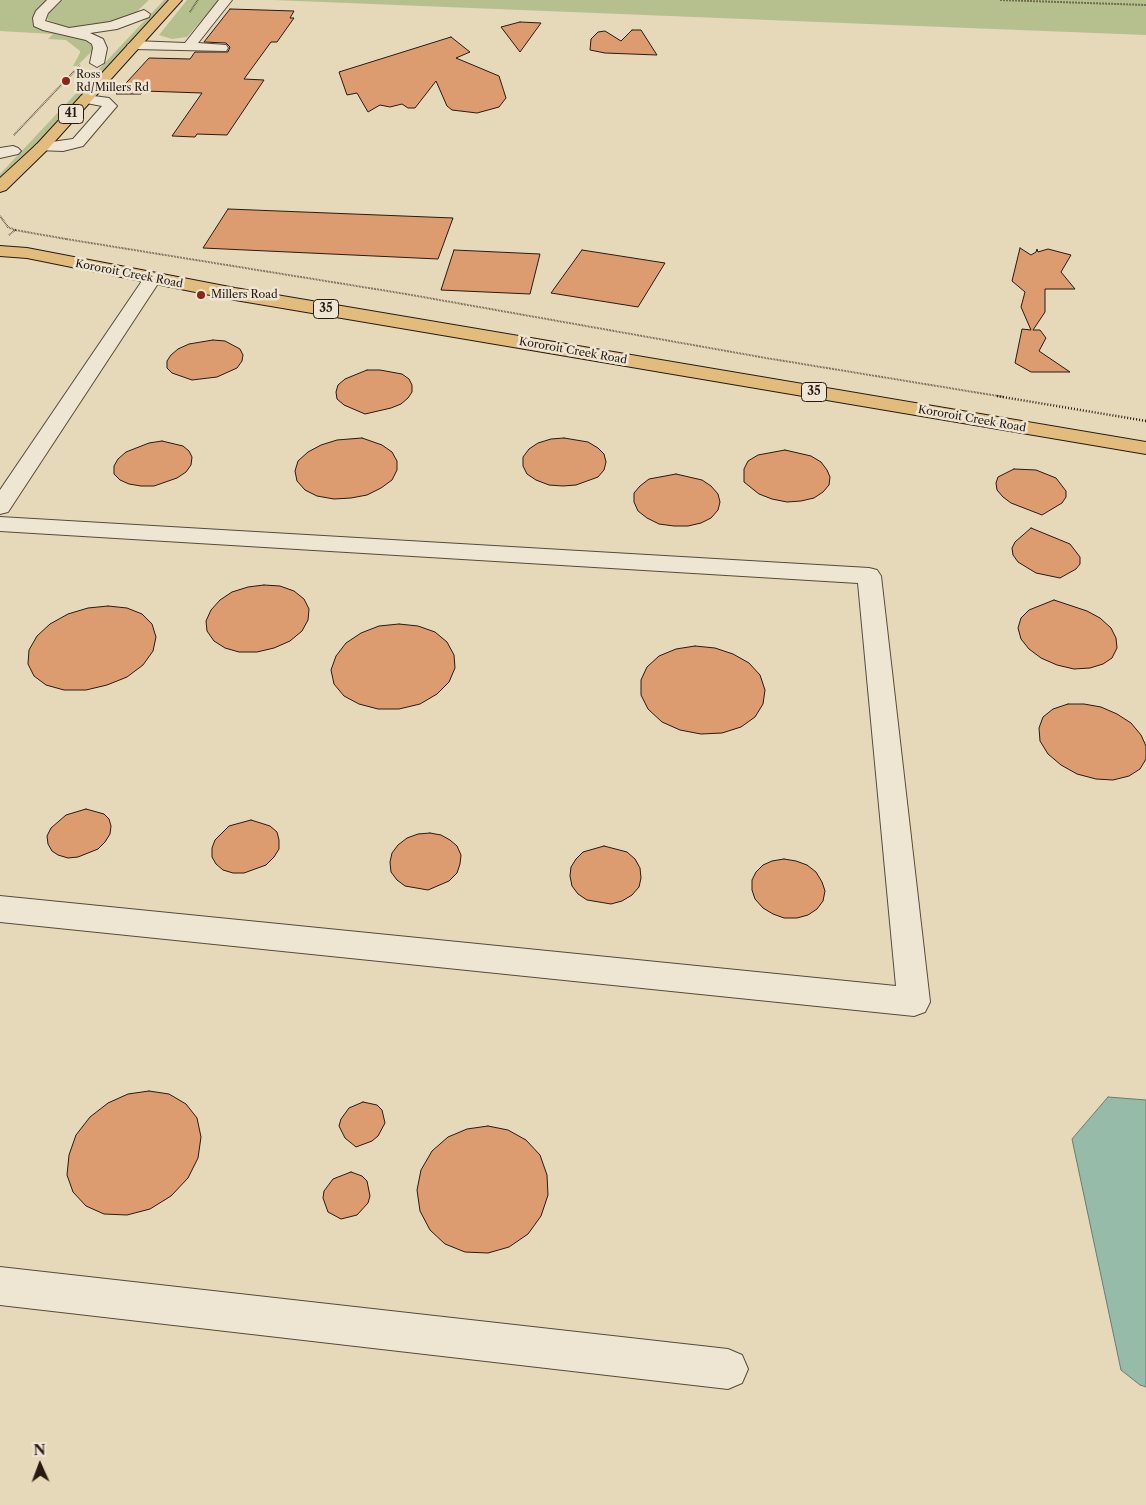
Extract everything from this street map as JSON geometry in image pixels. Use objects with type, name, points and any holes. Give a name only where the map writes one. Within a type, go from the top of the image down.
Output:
[{"type":"main road","name":"41","points":[[130,40],[176,0]]},
{"type":"main road","name":"41","points":[[0,187],[42,147],[86,99],[130,40],[148,10]]},
{"type":"main road","points":[[84,76],[103,54]]},
{"type":"main road","points":[[0,163],[6,152],[27,130]]},
{"type":"main road","name":"Kororoit Creek Road","points":[[5,238],[69,245],[151,271]]},
{"type":"main road","name":"Kororoit Creek Road","points":[[5,238],[27,253],[89,266],[151,271],[505,332],[1146,448]]},
{"type":"main road","points":[[0,260],[89,266]]},
{"type":"main road","name":"Kororoit Creek Road","points":[[505,332],[796,375],[1146,433]]},
{"type":"street","points":[[56,0],[42,11],[39,18],[40,23],[48,27],[91,37],[98,42],[103,54]]},
{"type":"street","points":[[189,46],[226,0]]},
{"type":"street","points":[[66,30],[96,29],[148,10]]},
{"type":"street","points":[[130,40],[221,48]]},
{"type":"street","points":[[42,147],[78,143],[110,106],[104,101],[86,99]]},
{"type":"street","points":[[0,507],[151,271]]},
{"type":"street","points":[[0,524],[869,576],[914,1002],[0,909]]},
{"type":"street","points":[[0,1286],[728,1369]]},
{"type":"path","points":[[1000,0],[1146,5]]},
{"type":"path","points":[[27,130],[92,52],[103,54]]},
{"type":"path","points":[[0,216],[8,227],[5,238],[69,245],[406,294],[766,358],[1146,421]]},
{"type":"shaded area","points":[[0,0],[47,0],[34,14],[35,24],[94,43],[96,50],[91,52],[77,66],[73,66],[80,51],[66,40],[48,39],[53,34],[0,31]]},
{"type":"shaded area","points":[[63,0],[149,0],[131,17],[83,29],[66,27],[48,20],[46,15]]},
{"type":"shaded area","points":[[164,0],[170,0],[0,181],[0,174]]},
{"type":"shaded area","points":[[187,0],[219,0],[187,37],[172,39],[159,35]]},
{"type":"shaded area","points":[[273,0],[1146,0],[1146,35],[893,25]]},
{"type":"shaded area","points":[[1108,1097],[1146,1100],[1146,1387],[1140,1385],[1121,1370],[1072,1139]]},
{"type":"building","points":[[230,9],[294,11],[290,18],[294,18],[277,42],[271,42],[244,79],[264,80],[227,135],[197,134],[195,137],[172,136],[202,93],[144,91],[141,94],[116,94],[149,58],[190,59],[195,52],[228,52],[230,47],[226,43],[204,42]]},
{"type":"building","points":[[520,22],[541,23],[520,52],[501,27]]},
{"type":"building","points":[[632,30],[641,30],[657,55],[605,53],[590,50],[591,39],[598,32],[605,31],[621,41]]},
{"type":"building","points":[[451,37],[470,52],[456,58],[499,76],[506,98],[499,107],[477,113],[452,110],[447,106],[436,81],[415,108],[408,108],[402,104],[390,107],[380,105],[368,112],[357,93],[347,95],[339,72]]},
{"type":"building","points":[[228,209],[453,218],[438,259],[203,248]]},
{"type":"building","points":[[1020,248],[1031,255],[1037,249],[1038,252],[1048,249],[1071,255],[1061,272],[1075,289],[1045,289],[1045,312],[1033,330],[1040,330],[1046,338],[1039,351],[1070,372],[1031,372],[1015,363],[1022,329],[1031,330],[1021,307],[1025,292],[1012,281]]},
{"type":"building","points":[[454,250],[540,254],[530,294],[441,290]]},
{"type":"building","points":[[582,250],[665,263],[638,307],[551,293]]},
{"type":"building","points":[[213,340],[225,341],[240,349],[243,355],[242,361],[237,368],[217,377],[192,380],[172,373],[167,368],[167,361],[178,349],[189,344]]},
{"type":"building","points":[[367,370],[402,374],[409,379],[412,385],[412,392],[401,404],[365,414],[344,405],[337,399],[338,385],[345,379]]},
{"type":"building","points":[[362,438],[382,445],[392,452],[397,461],[397,470],[392,480],[381,488],[367,495],[334,499],[317,496],[305,490],[297,481],[295,471],[298,461],[308,452],[337,440]]},
{"type":"building","points":[[564,438],[588,442],[604,454],[606,462],[604,470],[598,477],[576,485],[563,486],[549,485],[527,474],[523,466],[523,457],[529,449],[538,443]]},
{"type":"building","points":[[162,441],[183,446],[189,451],[192,457],[191,465],[186,472],[177,478],[154,486],[129,484],[120,480],[114,474],[114,466],[118,459],[126,452],[149,443]]},
{"type":"building","points":[[785,450],[811,456],[821,462],[830,477],[829,485],[823,492],[814,498],[787,502],[759,494],[744,482],[744,469],[748,461],[758,455]]},
{"type":"building","points":[[1014,469],[1036,470],[1056,478],[1066,491],[1066,497],[1062,503],[1042,515],[1011,503],[997,490],[996,483],[998,477]]},
{"type":"building","points":[[676,474],[702,480],[718,494],[720,502],[718,510],[711,518],[688,526],[674,526],[659,524],[638,511],[634,502],[634,493],[640,486],[649,479]]},
{"type":"building","points":[[1031,528],[1070,544],[1080,557],[1080,564],[1076,569],[1060,578],[1036,573],[1018,562],[1013,555],[1012,548],[1015,542]]},
{"type":"building","points":[[264,585],[280,586],[294,591],[304,599],[309,609],[308,620],[302,631],[290,641],[274,648],[257,652],[239,652],[225,648],[214,641],[207,631],[206,621],[211,610],[220,600],[232,592]]},
{"type":"building","points":[[1054,600],[1087,611],[1100,618],[1111,628],[1116,638],[1117,648],[1112,658],[1103,664],[1090,668],[1074,669],[1057,665],[1041,658],[1029,649],[1021,639],[1018,628],[1021,618],[1029,610]]},
{"type":"building","points":[[108,606],[127,608],[142,614],[152,624],[156,637],[153,651],[143,665],[127,677],[107,685],[86,690],[64,690],[46,685],[34,676],[28,664],[29,650],[37,636],[50,624],[68,614],[88,608]]},
{"type":"building","points":[[399,624],[418,626],[435,632],[447,642],[454,655],[455,668],[449,682],[437,694],[420,704],[399,709],[378,709],[359,704],[344,696],[334,684],[331,670],[336,656],[346,643],[361,633],[379,626]]},
{"type":"building","points":[[695,646],[715,648],[733,654],[749,663],[760,675],[765,690],[763,704],[755,717],[741,727],[722,733],[701,734],[680,730],[662,722],[648,709],[641,695],[641,680],[647,667],[659,656],[676,649]]},
{"type":"building","points":[[1068,704],[1101,707],[1131,723],[1141,735],[1146,746],[1146,759],[1140,769],[1129,776],[1113,780],[1096,779],[1077,774],[1061,765],[1048,754],[1040,741],[1039,728],[1043,717],[1053,709]]},
{"type":"building","points":[[86,809],[104,814],[109,819],[111,826],[110,834],[105,842],[98,849],[78,857],[68,858],[52,851],[48,844],[47,836],[51,828],[66,815]]},
{"type":"building","points":[[251,820],[270,826],[277,832],[279,849],[266,865],[244,873],[233,873],[223,870],[212,857],[212,848],[215,840],[229,826]]},
{"type":"building","points":[[430,833],[441,835],[457,846],[461,855],[457,873],[449,881],[428,890],[405,886],[391,872],[390,862],[392,853],[407,838],[418,834]]},
{"type":"building","points":[[604,846],[627,852],[635,859],[640,868],[641,878],[639,887],[632,895],[622,901],[611,904],[587,900],[578,894],[572,886],[570,876],[571,867],[583,852]]},
{"type":"building","points":[[784,859],[807,865],[816,872],[822,882],[825,891],[823,901],[817,909],[808,915],[797,918],[784,918],[763,908],[755,899],[752,890],[752,880],[756,872],[763,865]]},
{"type":"building","points":[[149,1091],[169,1094],[186,1104],[197,1118],[201,1137],[198,1158],[188,1178],[171,1196],[150,1209],[127,1215],[104,1214],[86,1206],[73,1192],[67,1175],[69,1155],[76,1135],[90,1117],[108,1103],[128,1094]]},
{"type":"building","points":[[363,1102],[377,1105],[382,1110],[385,1123],[378,1136],[372,1141],[356,1147],[345,1138],[339,1126],[341,1119],[349,1108]]},
{"type":"building","points":[[488,1126],[508,1130],[526,1140],[540,1155],[547,1175],[548,1195],[541,1216],[528,1234],[509,1247],[488,1253],[465,1252],[445,1244],[430,1230],[420,1211],[417,1190],[421,1170],[432,1151],[448,1137],[467,1129]]},
{"type":"building","points":[[351,1172],[362,1176],[367,1181],[370,1196],[368,1203],[357,1215],[341,1219],[328,1212],[323,1198],[324,1191],[333,1179]]},
{"type":"place","name":"Ross Rd/Millers Rd","points":[[66,81]]},
{"type":"place","name":"Millers Road","points":[[201,295]]}]
